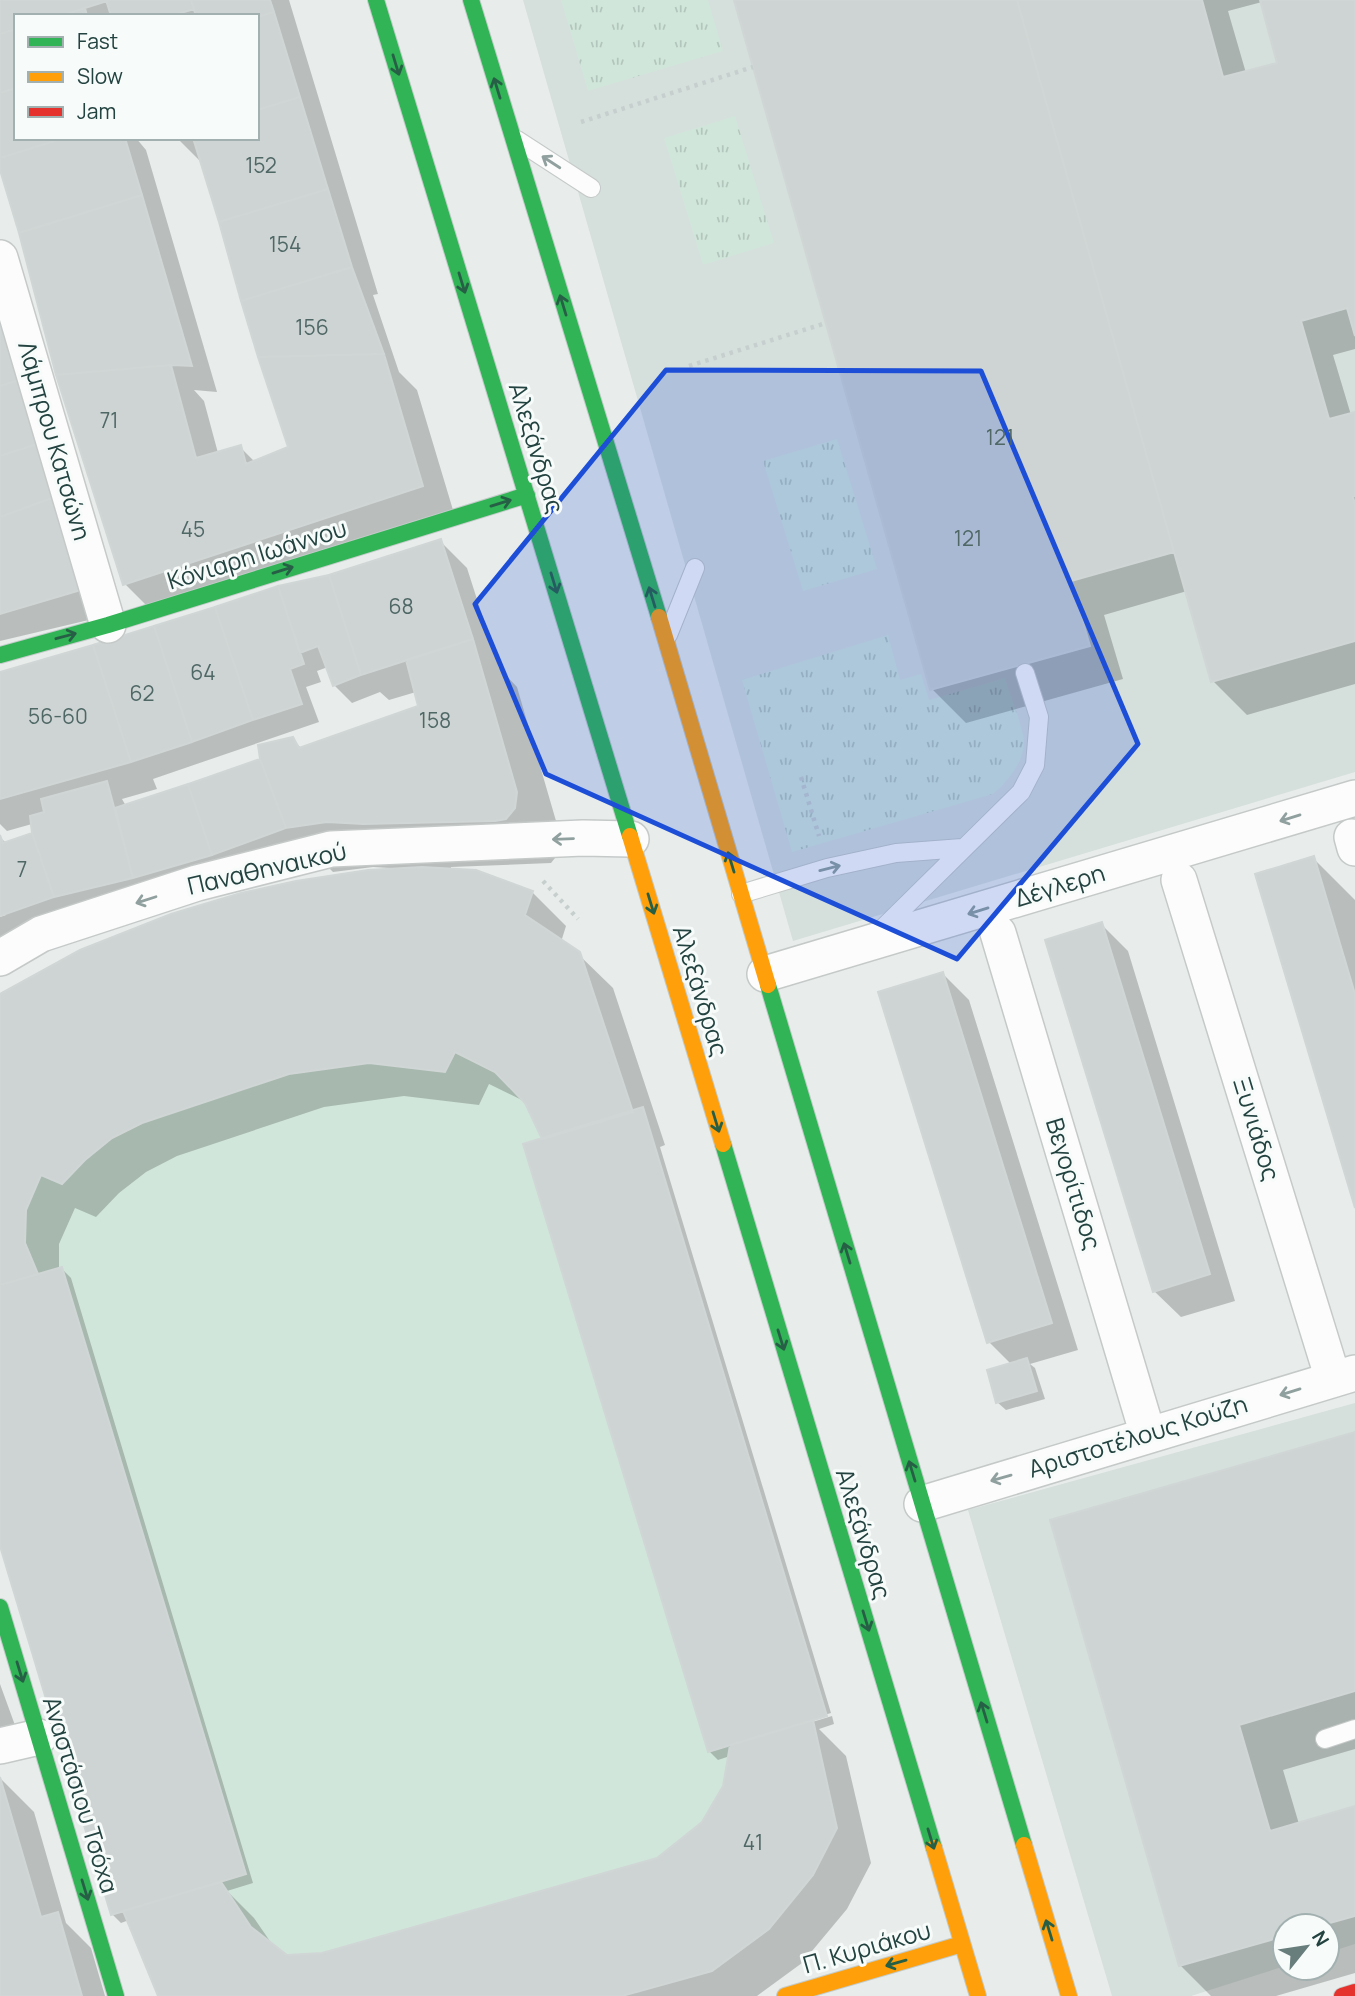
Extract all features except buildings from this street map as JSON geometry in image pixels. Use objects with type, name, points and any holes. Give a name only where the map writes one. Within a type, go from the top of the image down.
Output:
[{"type":"main road","name":"Αλεξάνδρας","points":[[376,0],[978,1996]]},
{"type":"main road","points":[[471,0],[666,642],[1069,1996]]},
{"type":"main road","name":"Κόνιαρη Ιωάννου","points":[[0,654],[108,625],[527,495]]},
{"type":"main road","name":"Αναστάσιου Τσόχα","points":[[0,1607],[116,1996]]},
{"type":"main road","name":"Π. Κυριάκου","points":[[785,1996],[962,1944]]},
{"type":"main road","points":[[1342,1996],[1355,1992]]},
{"type":"street","name":"Λάμπρου Κατσώνη","points":[[0,258],[108,625]]},
{"type":"street","name":"Δέγλερη","points":[[765,974],[1355,798]]},
{"type":"street","name":"Παναθηναικού","points":[[0,958],[41,934],[197,883],[331,849],[583,838],[631,839]]},
{"type":"street","name":"Ξυνιάδος","points":[[1180,880],[1344,1376]]},
{"type":"street","name":"Βεγορίτιδος","points":[[998,933],[1147,1435]]},
{"type":"street","name":"Αριστοτέλους Κούζη","points":[[922,1504],[1344,1376]]},
{"type":"street","points":[[0,1746],[39,1737]]},
{"type":"lane","points":[[511,136],[591,188]]},
{"type":"lane","points":[[666,642],[695,568]]},
{"type":"lane","points":[[867,944],[1021,792],[1035,765],[1038,717],[1025,673]]},
{"type":"lane","points":[[741,894],[827,868],[896,853],[962,848]]},
{"type":"lane","points":[[1325,1739],[1355,1729]]},
{"type":"path","points":[[580,122],[753,67]]},
{"type":"path","points":[[689,366],[826,323]]},
{"type":"highlighted area","points":[[666,370],[981,371],[1138,744],[957,959],[546,774],[475,604]]},
{"type":"shaded area","points":[[523,0],[1355,0],[1355,772],[793,941]]},
{"type":"shaded area","points":[[1355,1403],[1355,1944],[1341,1948],[1341,1912],[1271,1912],[1271,1970],[1191,1996],[1112,1996],[968,1510]]},
{"type":"green space","points":[[561,0],[708,0],[723,51],[588,91]]},
{"type":"green space","points":[[735,116],[774,243],[703,265],[664,138]]},
{"type":"green space","points":[[837,439],[877,569],[803,591],[763,461]]},
{"type":"green space","points":[[888,635],[900,680],[921,674],[929,700],[1005,678],[1024,742],[1018,764],[993,794],[792,852],[742,680]]},
{"type":"green space","points":[[422,867],[476,870],[533,891],[526,915],[580,952],[633,1111],[643,1107],[827,1716],[813,1721],[837,1828],[813,1875],[769,1929],[158,1996],[123,1911],[111,1915],[0,1546],[0,994],[80,950],[171,914],[296,881],[368,870]]},
{"type":"traffic: fast","points":[[376,0],[630,836]]},
{"type":"traffic: fast","points":[[471,0],[659,617]]},
{"type":"traffic: fast","points":[[0,655],[108,625],[527,495]]},
{"type":"traffic: fast","points":[[768,985],[1024,1845]]},
{"type":"traffic: fast","points":[[723,1144],[934,1848]]},
{"type":"traffic: fast","points":[[0,1607],[116,1996]]},
{"type":"traffic: slow","points":[[659,617],[768,985]]},
{"type":"traffic: slow","points":[[630,836],[723,1144]]},
{"type":"traffic: slow","points":[[1024,1845],[1069,1996]]},
{"type":"traffic: slow","points":[[934,1848],[978,1996]]},
{"type":"traffic: slow","points":[[785,1996],[962,1944]]},
{"type":"traffic: jam","points":[[1342,1996],[1355,1992]]}]
